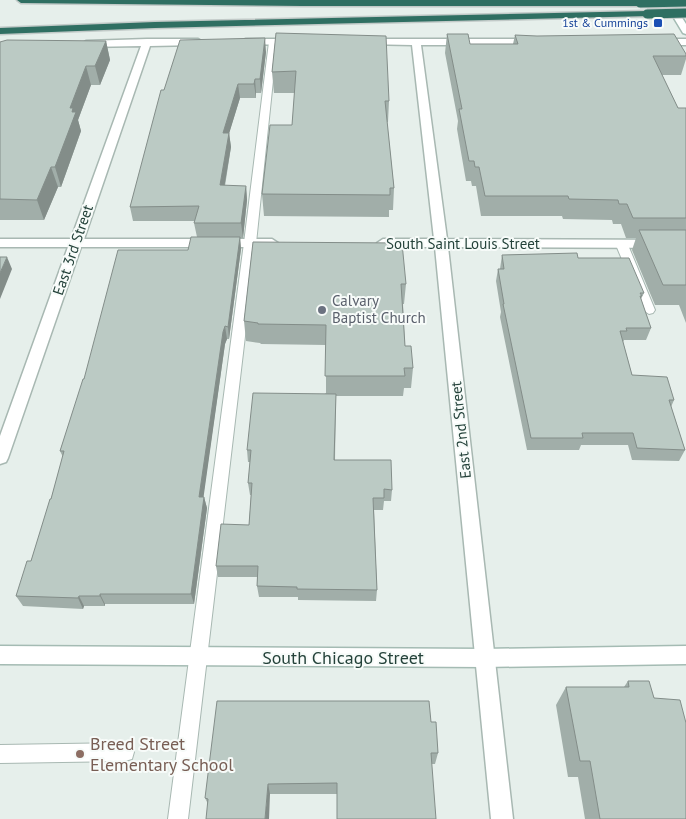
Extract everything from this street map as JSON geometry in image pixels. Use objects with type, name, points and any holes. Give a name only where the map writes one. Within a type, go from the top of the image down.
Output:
[{"type":"highway","points":[[21,0],[302,3],[686,2]]},
{"type":"highway","points":[[0,31],[155,25],[686,13]]},
{"type":"street","points":[[668,0],[686,32]]},
{"type":"street","name":"East 3rd Street","points":[[0,458],[146,42]]},
{"type":"street","points":[[78,44],[205,42]]},
{"type":"street","points":[[234,42],[311,42]]},
{"type":"street","points":[[358,42],[541,42]]},
{"type":"street","name":"East 2nd Street","points":[[416,42],[441,243],[502,819]]},
{"type":"street","points":[[647,42],[686,42]]},
{"type":"street","points":[[0,243],[288,243]]},
{"type":"street","name":"South Saint Louis Street","points":[[374,243],[686,244]]},
{"type":"street","name":"South Chicago Street","points":[[0,654],[484,658],[686,655]]},
{"type":"lane","points":[[178,819],[250,243],[273,42]]},
{"type":"lane","points":[[622,245],[649,310]]},
{"type":"lane","points":[[0,754],[125,752]]},
{"type":"building","points":[[276,33],[386,36],[389,101],[385,101],[394,188],[390,188],[390,195],[262,194],[270,125],[292,125],[296,71],[272,72]]},
{"type":"building","points":[[447,34],[468,34],[470,44],[518,44],[515,35],[674,34],[686,56],[653,56],[678,108],[686,108],[686,218],[633,218],[627,204],[619,204],[618,200],[569,199],[568,196],[485,196],[479,167],[475,167],[474,161],[469,161],[459,109],[462,109]]},
{"type":"building","points":[[265,38],[260,79],[255,79],[254,84],[238,84],[223,133],[229,133],[220,185],[246,186],[241,223],[194,223],[199,206],[130,207],[161,90],[164,90],[180,40]]},
{"type":"building","points":[[7,40],[106,41],[95,66],[86,66],[70,108],[73,108],[72,112],[76,112],[55,167],[51,167],[37,200],[0,199],[0,42]]},
{"type":"building","points":[[639,230],[686,230],[686,285],[663,285]]},
{"type":"building","points":[[191,237],[240,237],[228,327],[225,326],[223,332],[199,497],[204,497],[191,594],[100,594],[100,596],[79,596],[78,598],[16,596],[27,561],[31,561],[51,499],[64,451],[60,451],[84,379],[118,250],[188,250]]},
{"type":"building","points":[[253,242],[402,243],[406,284],[401,284],[405,346],[411,346],[413,368],[404,368],[405,376],[325,376],[326,325],[258,324],[244,321]]},
{"type":"building","points":[[577,253],[578,258],[629,258],[644,293],[640,293],[642,296],[640,296],[651,328],[626,328],[627,331],[620,331],[632,375],[667,377],[674,400],[669,400],[685,450],[637,448],[633,433],[582,433],[583,438],[531,438],[503,304],[498,269],[504,269],[502,255]]},
{"type":"building","points":[[0,257],[7,257],[0,273]]},
{"type":"building","points":[[253,393],[336,394],[334,460],[391,460],[392,490],[384,489],[384,498],[373,498],[377,590],[297,589],[297,587],[257,586],[258,566],[216,566],[221,524],[249,525],[252,483],[248,483],[251,450],[247,450]]},
{"type":"building","points":[[628,681],[649,681],[654,698],[680,700],[686,723],[686,819],[600,819],[590,761],[580,761],[566,687],[629,687]]},
{"type":"building","points":[[217,701],[429,701],[431,722],[436,722],[438,753],[431,753],[436,819],[337,819],[337,783],[268,784],[265,819],[206,819],[208,799],[205,798]]},
{"type":"place","name":"1st & Cummings","points":[[658,23]]},
{"type":"place","name":"Calvary Baptist Church","points":[[322,310]]},
{"type":"place","name":"Breed Street Elementary School","points":[[80,754]]}]
